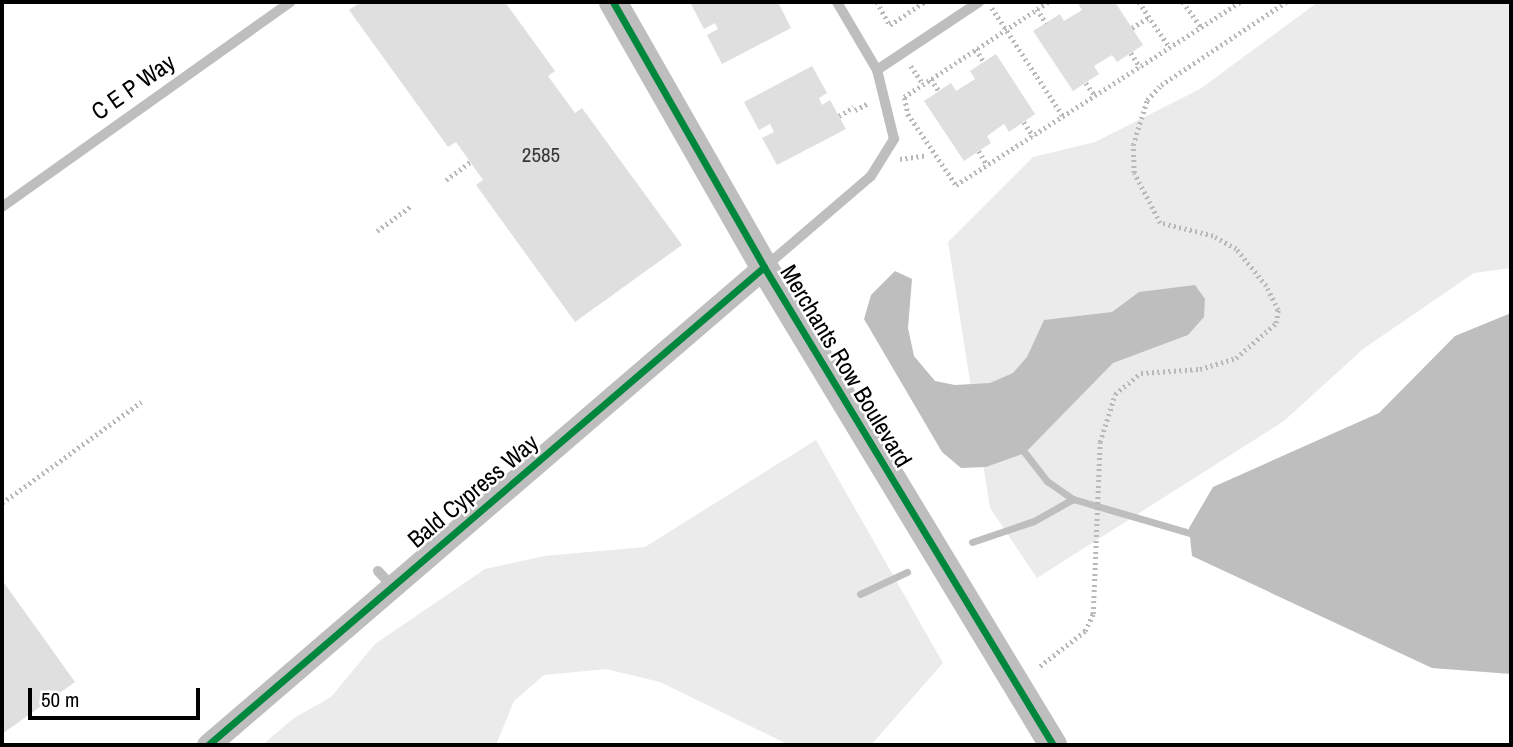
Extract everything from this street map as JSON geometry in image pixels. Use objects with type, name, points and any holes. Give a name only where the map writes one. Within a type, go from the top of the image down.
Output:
[{"type":"street","name":"Merchants Row Boulevard","points":[[614,2],[764,267],[1053,745]]},
{"type":"street","name":"Bald Cypress Way","points":[[208,745],[385,579],[764,267]]},
{"type":"lane","name":"C E P Way","points":[[2,207],[290,2]]},
{"type":"lane","points":[[764,267],[886,158],[894,139],[877,70],[837,2]]},
{"type":"lane","points":[[877,70],[979,2]]},
{"type":"path","points":[[877,2],[890,25],[924,2]]},
{"type":"path","points":[[988,2],[1063,116]]},
{"type":"path","points":[[909,129],[904,97],[1048,2]]},
{"type":"path","points":[[1139,2],[1170,48]]},
{"type":"path","points":[[1183,2],[1202,28]]},
{"type":"path","points":[[1226,2],[1231,8]]},
{"type":"path","points":[[908,114],[956,185],[1240,2]]},
{"type":"path","points":[[1040,666],[1085,631],[1093,614],[1097,499],[1106,415],[1125,381],[1141,373],[1200,369],[1236,358],[1276,323],[1278,310],[1266,286],[1236,249],[1213,236],[1160,223],[1134,173],[1133,145],[1147,100],[1161,85],[1286,2]]},
{"type":"path","points":[[1037,9],[1046,23]]},
{"type":"path","points":[[1132,28],[1149,17]]},
{"type":"path","points":[[976,49],[984,62]]},
{"type":"path","points":[[1131,53],[1140,67]]},
{"type":"path","points":[[931,79],[939,91]]},
{"type":"path","points":[[1086,83],[1095,96]]},
{"type":"path","points":[[839,116],[854,107]]},
{"type":"path","points":[[1024,122],[1032,135]]},
{"type":"path","points":[[904,149],[899,160],[927,155]]},
{"type":"path","points":[[979,151],[987,164]]},
{"type":"path","points":[[446,180],[470,162]]},
{"type":"path","points":[[377,231],[411,206]]},
{"type":"path","points":[[2,503],[141,402]]},
{"type":"shaded area","points":[[1318,2],[1511,2],[1511,268],[1474,273],[1363,349],[1284,421],[1037,578],[990,508],[948,242],[1033,157],[1095,142],[1200,89]]},
{"type":"shaded area","points":[[895,271],[912,279],[908,328],[914,356],[935,381],[955,385],[990,383],[1013,373],[1027,357],[1044,320],[1112,312],[1139,292],[1195,285],[1205,299],[1204,317],[1188,335],[1113,363],[1025,453],[986,467],[961,468],[942,452],[864,319],[871,295]]},
{"type":"shaded area","points":[[1511,313],[1511,674],[1432,668],[1192,556],[1189,528],[1213,487],[1379,413],[1455,336]]},
{"type":"shaded area","points":[[816,440],[943,663],[871,745],[789,745],[660,682],[606,669],[544,675],[514,701],[496,745],[262,745],[294,718],[331,697],[375,644],[485,569],[544,556],[645,547]]},
{"type":"building","points":[[361,2],[505,2],[555,71],[548,76],[575,113],[582,108],[682,245],[575,322],[476,185],[483,180],[456,142],[448,147],[349,10]]},
{"type":"building","points":[[690,2],[778,2],[791,28],[722,64],[707,35],[718,29],[715,23],[704,29]]},
{"type":"building","points":[[1077,2],[1115,2],[1143,45],[1117,62],[1112,55],[1094,66],[1099,74],[1073,91],[1033,31],[1060,14],[1064,21],[1082,10]]},
{"type":"building","points":[[996,54],[1035,114],[1009,132],[1004,124],[987,136],[991,143],[964,161],[924,101],[951,83],[956,91],[975,79],[970,71]]},
{"type":"building","points":[[812,66],[827,93],[819,98],[822,105],[830,100],[846,129],[777,165],[762,138],[774,132],[770,124],[759,130],[744,102]]},
{"type":"building","points":[[2,580],[75,682],[2,734]]},
{"type":"waterway","points":[[1025,453],[1047,481],[1073,499],[1190,533]]},
{"type":"waterway","points":[[972,542],[1034,521],[1073,499]]},
{"type":"waterway","points":[[860,594],[907,572]]},
{"type":"cycle path","points":[[613,2],[764,267],[1053,745]]},
{"type":"cycle path","points":[[208,745],[764,267]]}]
